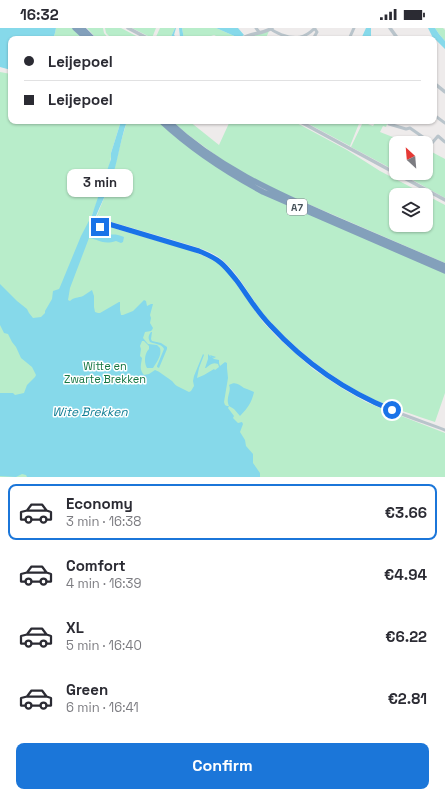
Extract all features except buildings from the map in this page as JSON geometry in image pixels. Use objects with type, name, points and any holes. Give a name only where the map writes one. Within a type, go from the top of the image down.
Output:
[{"type":"highway","points":[[75,28],[84,36]]},
{"type":"highway","points":[[82,28],[90,36]]},
{"type":"highway","name":"A7","points":[[164,124],[191,147],[242,181],[263,192],[445,271]]},
{"type":"highway","name":"A7","points":[[172,124],[229,168],[253,181],[299,203],[445,266]]},
{"type":"street","points":[[128,28],[143,36]]},
{"type":"street","points":[[256,28],[259,32]]},
{"type":"street","points":[[245,36],[271,28],[275,32],[285,36]]},
{"type":"street","points":[[304,36],[315,28]]},
{"type":"street","points":[[437,85],[445,92]]},
{"type":"street","points":[[305,124],[445,200]]},
{"type":"street","points":[[389,124],[406,129],[410,128],[432,143],[438,136],[445,142]]},
{"type":"street","points":[[100,227],[101,222],[199,251],[214,258],[231,274],[269,325],[314,366],[342,385],[374,403],[445,430]]},
{"type":"green space","points":[[56,28],[72,28],[81,36],[54,36]]},
{"type":"green space","points":[[87,28],[103,28],[106,36],[94,36]]},
{"type":"green space","points":[[105,28],[121,28],[136,36],[109,36],[106,33]]},
{"type":"green space","points":[[132,28],[156,28],[153,36],[148,36]]},
{"type":"green space","points":[[160,28],[175,28],[171,36],[156,36]]},
{"type":"green space","points":[[182,28],[216,28],[234,36],[214,35],[183,36]]},
{"type":"green space","points":[[435,28],[443,28],[445,30],[445,41],[439,34]]},
{"type":"green space","points":[[269,31],[267,36],[253,36]]},
{"type":"green space","name":"Witte en Zwarte Brekken","points":[[0,72],[8,73],[8,124],[120,124],[106,176],[89,222],[93,225],[111,181],[126,124],[161,124],[173,135],[236,179],[445,273],[445,393],[435,422],[375,400],[345,384],[317,364],[304,354],[267,318],[240,279],[221,259],[198,248],[98,218],[100,213],[97,218],[99,221],[96,229],[101,230],[102,224],[109,225],[113,228],[192,251],[218,263],[229,274],[263,322],[278,338],[313,369],[366,402],[445,433],[445,477],[0,477]]},
{"type":"green space","points":[[175,124],[193,124],[219,145],[229,124],[299,124],[347,150],[389,176],[389,180],[397,180],[413,188],[389,188],[389,232],[433,232],[433,199],[445,205],[445,263],[285,194],[257,181],[225,162]]},
{"type":"green space","points":[[309,124],[359,124],[350,146]]},
{"type":"green space","points":[[362,124],[373,126],[374,124],[387,124],[386,127],[383,126],[380,132],[390,136],[389,167],[351,147]]},
{"type":"green space","points":[[433,153],[445,159],[445,198],[433,191],[433,188],[427,188],[413,180],[433,180]]},
{"type":"water","points":[[0,28],[56,28],[54,36],[8,36],[8,69],[0,67]]},
{"type":"water","points":[[175,28],[176,28],[175,36],[171,36]]},
{"type":"water","points":[[179,28],[182,28],[183,36],[180,36]]},
{"type":"water","points":[[216,28],[238,28],[244,35],[234,36]]},
{"type":"water","points":[[366,28],[371,28],[371,36],[362,36]]},
{"type":"water","points":[[428,28],[435,28],[445,41],[445,49],[437,41],[437,36],[432,36]]},
{"type":"water","name":"Wite Brekken","points":[[120,124],[126,124],[109,188],[92,226],[91,233],[93,235],[114,234],[124,237],[123,242],[105,242],[89,238],[70,288],[68,300],[70,301],[83,296],[92,290],[95,312],[100,313],[120,302],[121,315],[133,311],[144,300],[146,301],[147,306],[153,304],[150,315],[150,323],[153,328],[151,331],[145,332],[143,338],[148,344],[157,345],[160,348],[160,353],[159,358],[153,368],[147,368],[145,358],[149,346],[142,341],[140,346],[140,356],[142,358],[141,369],[144,375],[155,370],[172,381],[176,386],[189,392],[194,386],[194,376],[203,354],[204,355],[197,378],[219,367],[218,364],[214,363],[205,368],[208,354],[211,357],[210,355],[216,357],[212,357],[214,359],[219,360],[220,366],[225,362],[227,363],[228,378],[224,402],[225,405],[229,406],[228,408],[234,416],[233,418],[238,423],[242,422],[243,424],[240,432],[245,440],[246,446],[253,454],[253,463],[260,473],[260,477],[27,477],[26,475],[22,474],[16,477],[0,476],[0,393],[13,393],[15,395],[24,393],[27,385],[36,375],[32,367],[21,358],[8,334],[4,333],[0,325],[0,284],[27,309],[33,318],[41,317],[45,313],[52,299],[53,291],[59,289],[81,236],[92,215],[111,159],[111,153]]},
{"type":"water","points":[[151,332],[152,341],[161,343],[167,347],[159,368],[157,366],[164,349],[160,345],[150,342],[149,335]]},
{"type":"water","points":[[234,383],[254,392],[249,405],[240,416],[229,406],[229,385]]},
{"type":"route","points":[[100,227],[102,222],[199,251],[214,258],[231,274],[269,325],[314,366],[346,388],[374,403],[392,410]]}]
